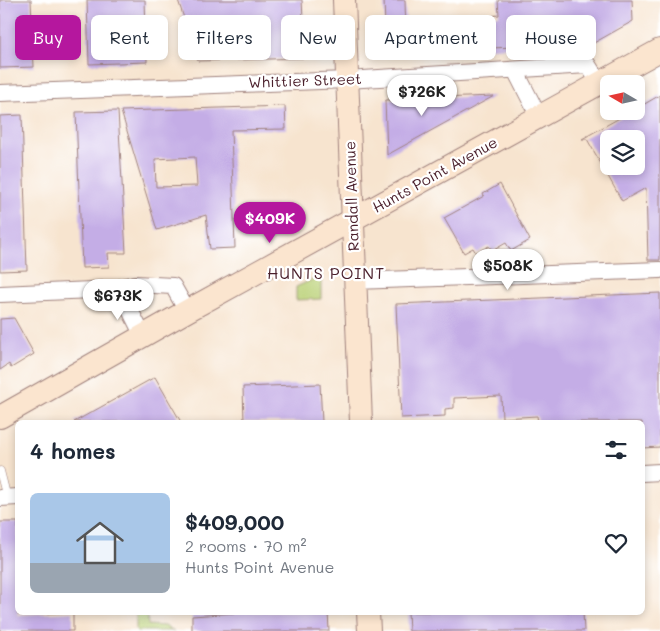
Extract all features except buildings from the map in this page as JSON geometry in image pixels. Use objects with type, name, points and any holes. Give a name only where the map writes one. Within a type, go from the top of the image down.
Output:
[{"type":"main road","name":"Randall Avenue","points":[[344,0],[361,420]]},
{"type":"main road","name":"Hunts Point Avenue","points":[[616,75],[660,50]]},
{"type":"main road","name":"Hunts Point Avenue","points":[[8,415],[187,311],[600,84]]},
{"type":"main road","points":[[368,615],[369,631]]},
{"type":"street","points":[[637,63],[660,64]]},
{"type":"street","name":"Whittier Street","points":[[0,93],[347,80],[588,66],[600,84]]},
{"type":"street","points":[[514,70],[539,117]]},
{"type":"street","points":[[355,282],[660,270]]},
{"type":"street","points":[[0,294],[115,289],[135,284],[173,286],[187,311]]},
{"type":"street","points":[[115,289],[124,298],[143,336]]},
{"type":"street","points":[[645,473],[660,472]]},
{"type":"lane","points":[[0,471],[8,498]]},
{"type":"green space","points":[[318,277],[321,279],[321,299],[296,300],[296,287]]},
{"type":"green space","points":[[136,615],[147,615],[148,625],[165,626],[174,631],[136,631]]},
{"type":"district","name":"HUNTS POINT","points":[[326,273]]}]
